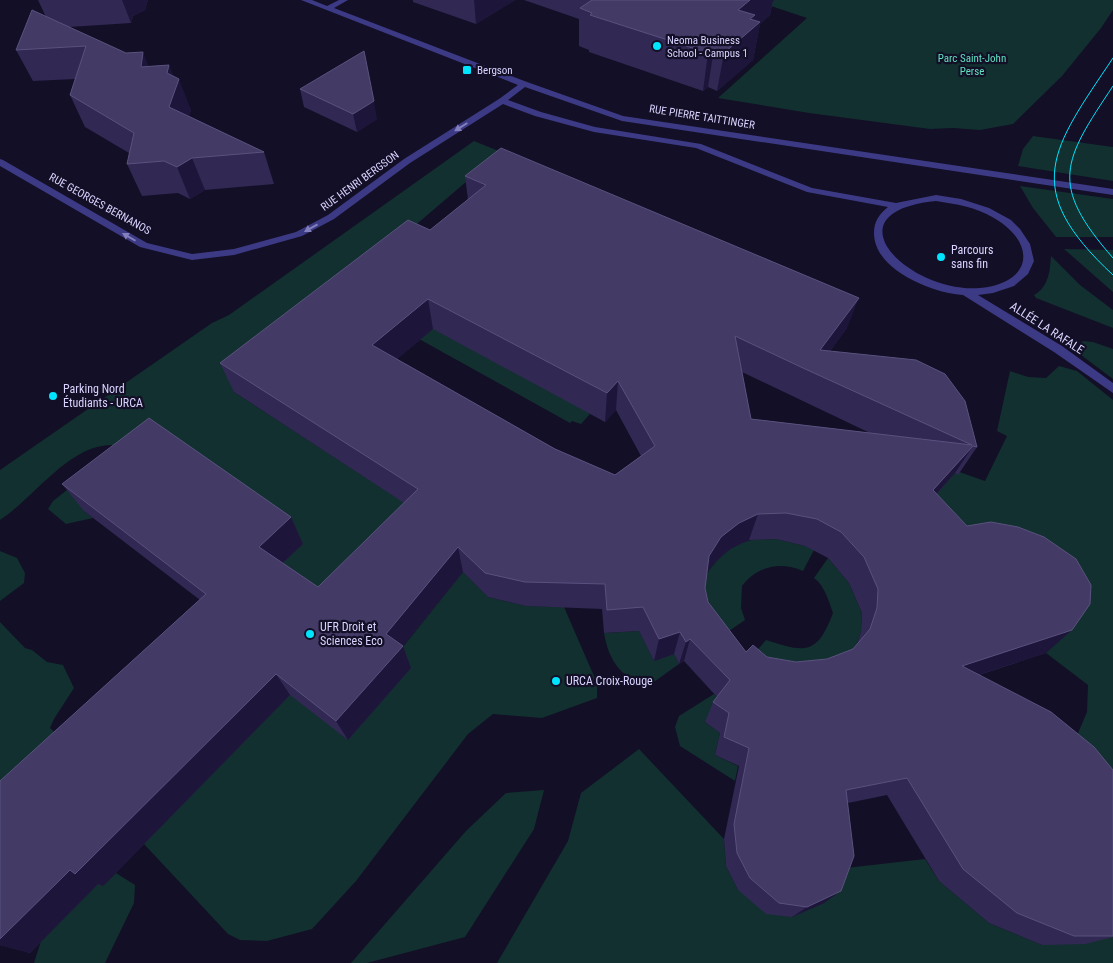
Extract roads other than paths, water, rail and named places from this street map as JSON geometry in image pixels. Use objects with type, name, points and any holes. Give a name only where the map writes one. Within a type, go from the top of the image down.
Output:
[{"type":"street","name":"RUE PIERRE TAITTINGER","points":[[305,0],[524,84],[622,118],[1113,192]]},
{"type":"street","points":[[327,9],[344,0]]},
{"type":"street","name":"RUE HENRI BERGSON","points":[[192,257],[234,252],[300,234],[331,217],[407,161],[502,101],[524,84]]},
{"type":"street","points":[[502,101],[538,114],[594,129],[698,146],[810,190],[896,206]]},
{"type":"street","name":"RUE GEORGES BERNANOS","points":[[0,162],[144,245],[192,257]]},
{"type":"street","points":[[936,198],[960,201],[983,208],[1004,220],[1019,234],[1028,249],[1028,264],[1020,277],[1004,287],[965,292],[931,284],[908,273],[890,260],[880,244],[877,229],[883,216],[896,206],[914,200],[936,198]]},
{"type":"street","points":[[264,255],[272,243]]},
{"type":"street","name":"ALLÉE LA RAFALE","points":[[965,292],[1058,349],[1113,389]]},
{"type":"tram line","points":[[1113,58],[1074,118],[1061,144],[1055,168],[1056,192],[1065,217],[1084,244],[1113,275]]},
{"type":"tram line","points":[[1113,86],[1083,134],[1074,154],[1070,172],[1071,191],[1079,210],[1092,232],[1113,258]]},
{"type":"place","name":"Neoma Business School - Campus 1","points":[[657,46]]},
{"type":"place","name":"Bergson","points":[[467,70]]},
{"type":"place","name":"Parcours sans fin","points":[[941,257]]},
{"type":"place","name":"Parking Nord Étudiants - URCA","points":[[53,396]]},
{"type":"place","name":"UFR Droit et Sciences Eco","points":[[310,634]]},
{"type":"place","name":"URCA Croix-Rouge","points":[[556,681]]},
{"type":"park label","name":"Parc Saint-John Perse","points":[[972,64]]}]
